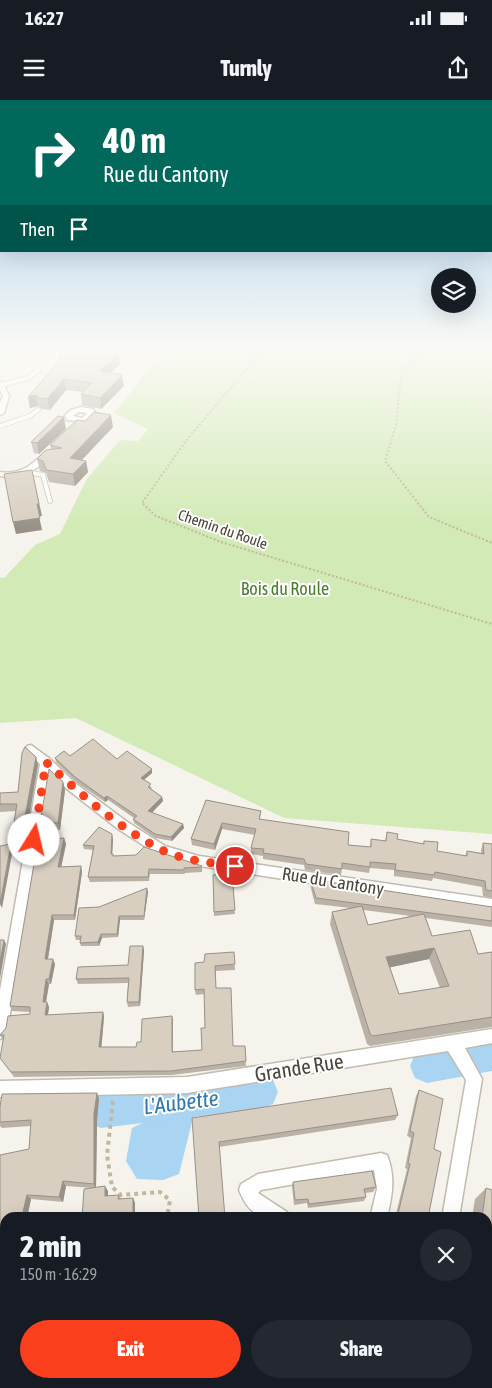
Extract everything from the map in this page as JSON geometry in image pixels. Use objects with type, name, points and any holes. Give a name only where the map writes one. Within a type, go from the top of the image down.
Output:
[{"type":"street","points":[[64,439],[83,420]]},
{"type":"street","points":[[0,474],[10,476],[27,472],[57,445]]},
{"type":"street","name":"Rue du Cantony","points":[[31,749],[71,786],[122,826],[161,850],[199,861],[492,905]]},
{"type":"street","points":[[0,1032],[46,762]]},
{"type":"street","name":"Grande Rue","points":[[0,1089],[187,1085],[454,1047],[492,1036]]},
{"type":"street","points":[[451,1212],[474,1079],[454,1047]]},
{"type":"street","points":[[271,1212],[253,1201],[247,1190],[258,1182],[381,1161],[385,1189],[379,1212]]},
{"type":"lane","points":[[0,426],[30,416],[38,410]]},
{"type":"lane","points":[[27,472],[43,475],[50,501]]},
{"type":"path","name":"Chemin du Roule","points":[[215,407],[157,478],[142,503],[156,516],[221,542],[492,624]]},
{"type":"path","points":[[398,407],[396,425],[385,461],[429,517],[492,543]]},
{"type":"path","points":[[110,1086],[107,1154],[112,1187],[121,1195],[160,1192],[170,1200],[168,1212]]},
{"type":"green space","name":"Bois du Roule","points":[[119,407],[492,407],[492,834],[284,818],[76,718],[0,723],[0,577],[4,578],[35,545],[60,534],[86,480],[120,440],[138,441],[148,429],[114,413]]},
{"type":"water","points":[[194,1114],[179,1174],[163,1180],[137,1179],[126,1161],[132,1128],[149,1120]]},
{"type":"building","points":[[94,412],[111,415],[70,458],[86,461],[73,474],[46,470],[43,461],[37,459],[46,450],[62,448],[50,445],[77,420],[85,421]]},
{"type":"building","points":[[58,416],[64,417],[37,443],[31,442]]},
{"type":"building","points":[[32,470],[40,518],[13,522],[4,474]]},
{"type":"building","points":[[93,739],[117,759],[127,751],[152,769],[141,778],[151,784],[148,787],[162,797],[148,811],[183,824],[171,837],[155,834],[133,819],[137,816],[107,796],[104,798],[75,777],[55,758],[64,751],[70,756]]},
{"type":"building","points":[[25,747],[36,757],[24,822],[14,822],[17,804],[0,804],[0,793],[18,792],[22,753]]},
{"type":"building","points":[[49,769],[63,782],[58,823],[40,823]]},
{"type":"building","points":[[206,800],[261,811],[259,819],[349,832],[348,845],[371,847],[371,839],[386,841],[387,832],[398,834],[397,839],[424,844],[424,841],[438,842],[437,851],[467,856],[467,851],[484,854],[483,843],[492,844],[492,891],[486,890],[485,881],[435,872],[434,875],[395,870],[396,864],[370,862],[370,867],[342,863],[342,869],[306,864],[304,859],[263,853],[264,849],[251,848],[256,829],[222,823],[214,844],[191,839]]},
{"type":"building","points":[[99,827],[112,834],[111,854],[113,856],[136,855],[144,847],[202,866],[184,868],[184,870],[149,869],[148,877],[88,877],[94,846],[83,845]]},
{"type":"building","points":[[64,838],[58,867],[81,866],[74,915],[52,915],[45,959],[53,959],[49,979],[46,979],[43,1002],[47,1002],[45,1015],[103,1012],[99,1047],[136,1047],[137,1042],[141,1042],[142,1019],[172,1016],[172,1052],[202,1050],[201,1028],[205,1028],[204,989],[195,990],[195,963],[204,962],[205,954],[234,952],[235,964],[215,966],[216,988],[231,988],[233,1046],[245,1046],[246,1061],[171,1071],[11,1072],[0,1058],[4,1035],[0,1035],[6,1028],[8,1016],[30,1014],[30,1007],[10,1006],[38,840]]},
{"type":"building","points":[[11,844],[0,904],[0,846]]},
{"type":"building","points":[[232,873],[235,910],[214,912],[213,875]]},
{"type":"building","points":[[310,879],[492,907],[492,921],[316,898]]},
{"type":"building","points":[[147,888],[144,916],[119,916],[117,934],[101,934],[98,942],[80,943],[81,936],[75,936],[79,908],[99,907]]},
{"type":"building","points":[[362,906],[368,925],[424,914],[432,936],[470,930],[478,954],[492,952],[492,1017],[373,1036],[370,1034],[332,912]],"holes":[[[434,948],[449,986],[399,994],[386,957]]]},
{"type":"building","points":[[0,940],[4,940],[0,962]]},
{"type":"building","points":[[130,946],[143,946],[139,1002],[127,1002],[129,978],[76,979],[78,967],[128,965]]},
{"type":"building","points":[[391,1088],[398,1115],[219,1142],[225,1212],[199,1212],[192,1118]]},
{"type":"building","points":[[419,1090],[443,1099],[434,1149],[441,1152],[429,1212],[398,1212],[410,1164],[408,1163],[414,1133],[410,1131]]},
{"type":"building","points":[[97,1093],[94,1114],[94,1184],[63,1181],[59,1197],[27,1195],[23,1212],[0,1212],[0,1155],[29,1149],[31,1120],[0,1122],[2,1094]]},
{"type":"building","points":[[372,1171],[376,1187],[364,1189],[366,1197],[309,1204],[308,1199],[295,1200],[293,1182]]},
{"type":"building","points":[[105,1186],[105,1196],[119,1195],[118,1199],[133,1198],[133,1212],[82,1212],[84,1189]]},
{"type":"building","points":[[486,1188],[492,1190],[492,1212],[483,1212]]},
{"type":"waterway","name":"L'Aubette","points":[[427,1066],[492,1054]]},
{"type":"waterway","name":"L'Aubette","points":[[101,1111],[261,1092]]},
{"type":"route","points":[[34,840],[46,762],[71,786],[122,826],[161,850],[199,861],[235,866]]}]
